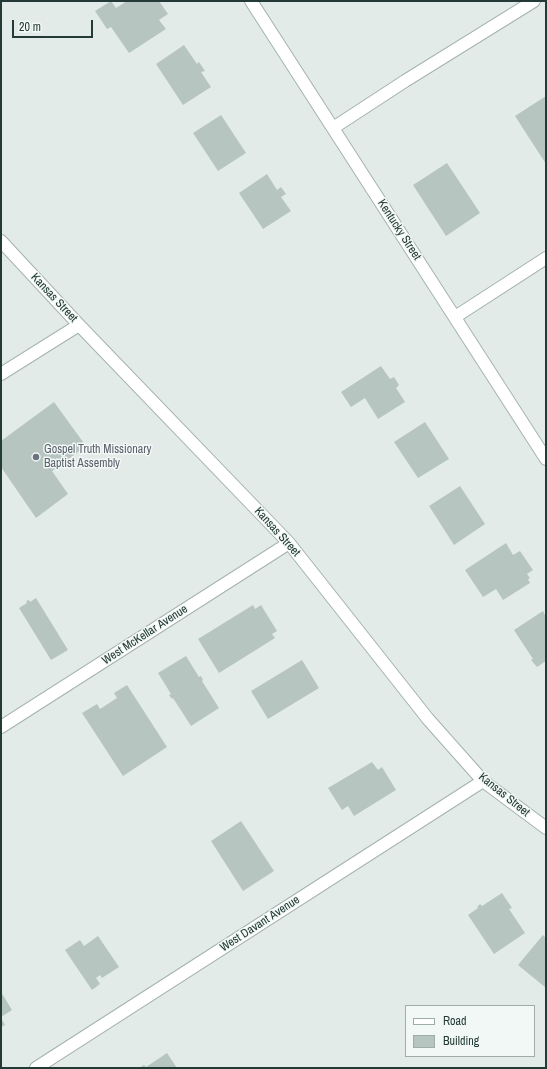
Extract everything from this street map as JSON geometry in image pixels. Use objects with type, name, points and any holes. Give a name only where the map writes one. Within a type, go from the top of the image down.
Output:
[{"type":"street","name":"Kentucky Street","points":[[251,1],[546,459]]},
{"type":"street","points":[[333,128],[534,1]]},
{"type":"street","name":"Kansas Street","points":[[1,241],[79,325],[288,543],[428,719],[483,781],[546,828]]},
{"type":"street","points":[[455,317],[546,258]]},
{"type":"street","points":[[1,374],[79,325]]},
{"type":"street","name":"West McKellar Avenue","points":[[1,727],[288,543]]},
{"type":"street","name":"West Davant Avenue","points":[[36,1068],[483,781]]},
{"type":"building","points":[[111,1],[116,8],[127,1],[159,1],[168,14],[159,20],[166,29],[129,53],[111,27],[107,29],[95,11]]},
{"type":"building","points":[[184,45],[197,64],[199,62],[205,71],[201,72],[211,87],[183,105],[156,64]]},
{"type":"building","points":[[546,96],[546,164],[515,116]]},
{"type":"building","points":[[221,115],[246,153],[218,171],[193,133]]},
{"type":"building","points":[[447,163],[480,213],[446,236],[413,185]]},
{"type":"building","points":[[267,174],[277,190],[281,187],[286,194],[281,197],[291,211],[263,229],[239,193]]},
{"type":"building","points":[[381,366],[390,379],[394,377],[399,385],[396,388],[405,402],[378,419],[365,398],[351,407],[341,392]]},
{"type":"building","name":"Gospel Truth Missionary Baptist Assembly","points":[[54,402],[86,446],[52,471],[68,494],[36,518],[1,467],[1,441]]},
{"type":"building","points":[[425,422],[449,459],[418,478],[394,442]]},
{"type":"building","points":[[460,486],[485,524],[454,545],[429,506]]},
{"type":"building","points":[[506,543],[513,555],[520,551],[533,570],[527,574],[530,578],[528,579],[530,583],[503,600],[496,589],[483,597],[465,570]]},
{"type":"building","points":[[36,598],[68,650],[51,660],[19,608],[27,603],[26,601],[29,600],[30,602]]},
{"type":"building","points":[[253,605],[255,609],[261,605],[277,631],[272,634],[275,638],[219,673],[198,639]]},
{"type":"building","points":[[543,611],[546,617],[546,661],[537,667],[531,660],[533,659],[514,630]]},
{"type":"building","points":[[186,656],[199,677],[201,676],[202,681],[219,708],[191,726],[173,698],[172,699],[169,695],[171,694],[158,673]]},
{"type":"building","points":[[302,660],[319,688],[268,719],[251,691]]},
{"type":"building","points":[[127,685],[167,747],[123,776],[82,713],[97,704],[100,709],[117,698],[114,693]]},
{"type":"building","points":[[372,762],[378,770],[382,767],[396,790],[354,816],[348,806],[342,810],[328,788]]},
{"type":"building","points":[[241,821],[274,871],[243,891],[211,841]]},
{"type":"building","points":[[502,893],[512,908],[509,909],[525,933],[494,954],[468,915],[478,908],[477,907],[480,904],[482,906]]},
{"type":"building","points":[[543,935],[546,938],[546,988],[518,965]]},
{"type":"building","points":[[98,936],[119,967],[102,978],[100,975],[96,978],[100,984],[92,990],[65,950],[80,940],[84,946]]},
{"type":"building","points":[[1,992],[12,1010],[1,1017]]},
{"type":"building","points":[[1,1018],[5,1025],[1,1027]]},
{"type":"building","points":[[167,1053],[177,1068],[139,1068],[144,1065],[146,1067]]},
{"type":"place","name":"Gospel Truth Missionary Baptist Assembly","points":[[36,457]]}]
